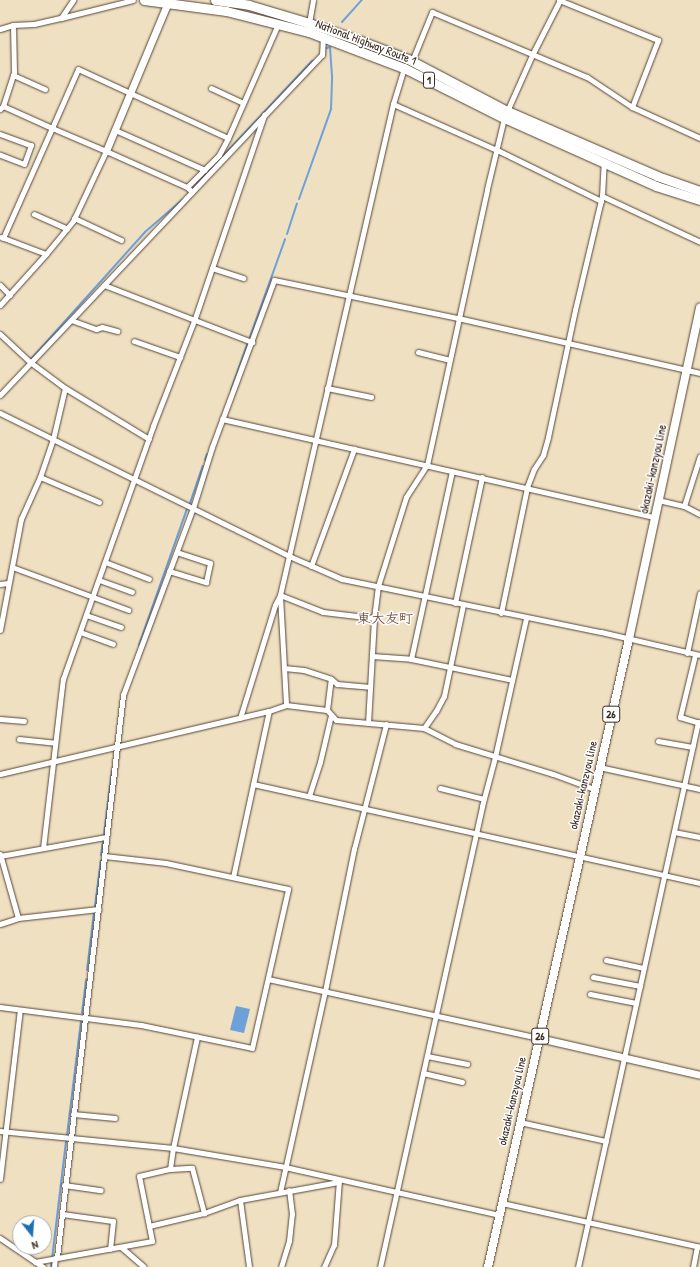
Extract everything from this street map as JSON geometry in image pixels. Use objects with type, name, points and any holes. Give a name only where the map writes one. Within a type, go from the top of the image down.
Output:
[{"type":"highway","name":"National Highway Route 1","points":[[144,0],[169,2],[226,11],[309,32],[324,38],[408,63]]},
{"type":"highway","name":"National Highway Route 1","points":[[215,0],[249,5],[361,40],[506,114],[606,158],[700,191]]},
{"type":"highway","name":"National Highway Route 1","points":[[606,158],[656,186],[700,200]]},
{"type":"main road","name":"okazaki-kanzyou line","points":[[488,1267],[594,789],[629,639],[700,308]]},
{"type":"street","points":[[61,18],[73,0]]},
{"type":"street","points":[[0,29],[13,25],[34,24],[133,0]]},
{"type":"street","points":[[309,23],[313,0]]},
{"type":"street","points":[[368,723],[374,618],[378,586],[406,497],[427,465],[458,318],[506,114],[532,55],[560,0],[658,40],[632,107]]},
{"type":"street","points":[[0,305],[46,254],[67,229],[74,218],[131,95],[169,2]]},
{"type":"street","points":[[240,718],[275,605],[280,595],[314,440],[393,104],[408,63],[432,12],[587,77],[632,107],[700,138]]},
{"type":"street","points":[[187,188],[219,155],[228,138],[278,24]]},
{"type":"street","points":[[13,25],[13,75],[1,107],[106,151],[187,188],[192,192]]},
{"type":"street","points":[[0,395],[322,55],[324,38]]},
{"type":"street","points":[[46,254],[1,237],[78,69],[131,95],[228,138]]},
{"type":"street","points":[[13,75],[45,89]]},
{"type":"street","points":[[211,88],[243,103]]},
{"type":"street","points":[[393,104],[700,242]]},
{"type":"street","points":[[43,848],[63,679],[149,439],[194,321],[264,115]]},
{"type":"street","points":[[115,130],[205,170]]},
{"type":"street","points":[[0,134],[31,145],[24,164],[0,155]]},
{"type":"street","points":[[501,613],[527,487],[534,469],[543,455],[548,437],[601,198],[606,158]]},
{"type":"street","points":[[34,214],[67,229]]},
{"type":"street","points":[[74,218],[121,240]]},
{"type":"street","points":[[212,268],[243,278]]},
{"type":"street","points":[[54,1267],[54,1258],[62,1214],[64,1185],[123,695],[193,508],[222,419],[274,280],[458,318],[700,373]]},
{"type":"street","points":[[0,285],[10,295]]},
{"type":"street","points":[[104,285],[194,321],[252,342]]},
{"type":"street","points":[[71,320],[96,329],[102,327],[117,331]]},
{"type":"street","points":[[0,334],[30,362],[65,388],[149,439]]},
{"type":"street","points":[[134,341],[180,357]]},
{"type":"street","points":[[418,352],[449,360]]},
{"type":"street","points":[[0,630],[21,519],[40,477],[53,439],[65,388]]},
{"type":"street","points":[[327,388],[371,397]]},
{"type":"street","points":[[0,413],[289,556],[342,579],[629,639],[698,655],[680,717],[699,723],[692,748],[643,968],[578,1267]]},
{"type":"street","points":[[222,419],[655,517]]},
{"type":"street","points":[[311,566],[354,449]]},
{"type":"street","points":[[684,506],[700,456]]},
{"type":"street","points":[[411,659],[452,471]]},
{"type":"street","points":[[40,477],[98,502]]},
{"type":"street","points":[[454,603],[482,477]]},
{"type":"street","points":[[658,500],[684,506],[700,514]]},
{"type":"street","points":[[169,571],[206,582],[210,564],[176,552]]},
{"type":"street","points":[[105,562],[149,579]]},
{"type":"street","points":[[12,567],[92,598],[128,610]]},
{"type":"street","points":[[99,580],[132,592]]},
{"type":"street","points":[[0,584],[8,583]]},
{"type":"street","points":[[687,653],[700,593]]},
{"type":"street","points":[[280,595],[323,612],[374,618]]},
{"type":"street","points":[[280,595],[286,705]]},
{"type":"street","points":[[424,728],[444,696],[463,605]]},
{"type":"street","points":[[86,615],[121,627]]},
{"type":"street","points":[[380,1267],[484,798],[495,757],[526,618]]},
{"type":"street","points":[[80,632],[113,644]]},
{"type":"street","points":[[372,656],[411,659],[512,680]]},
{"type":"street","points":[[284,668],[304,670],[331,680],[337,684],[370,687]]},
{"type":"street","points":[[327,710],[331,680]]},
{"type":"street","points":[[0,774],[240,718],[286,705],[327,710],[336,720],[424,728],[455,744],[553,774],[594,789]]},
{"type":"street","points":[[234,877],[269,711]]},
{"type":"street","points":[[309,796],[320,762],[331,715]]},
{"type":"street","points":[[0,719],[24,721]]},
{"type":"street","points":[[280,1192],[364,808],[386,724]]},
{"type":"street","points":[[19,739],[55,743]]},
{"type":"street","points":[[658,741],[692,748]]},
{"type":"street","points":[[599,767],[700,789]]},
{"type":"street","points":[[253,784],[700,883]]},
{"type":"street","points":[[440,788],[484,798]]},
{"type":"street","points":[[674,832],[700,837]]},
{"type":"street","points":[[18,918],[0,855],[106,837]]},
{"type":"street","points":[[0,1007],[142,1025],[252,1048],[288,889],[166,863],[104,856]]},
{"type":"street","points":[[0,924],[18,918],[98,909]]},
{"type":"street","points":[[606,960],[643,968]]},
{"type":"street","points":[[593,976],[640,986]]},
{"type":"street","points":[[268,979],[436,1015],[700,1075]]},
{"type":"street","points":[[590,994],[636,1003]]},
{"type":"street","points":[[0,1180],[3,1131],[20,1010]]},
{"type":"street","points":[[170,1169],[173,1148],[197,1037]]},
{"type":"street","points":[[427,1056],[467,1064]]},
{"type":"street","points":[[423,1073],[462,1082]]},
{"type":"street","points":[[73,1114],[115,1118]]},
{"type":"street","points":[[520,1122],[606,1141]]},
{"type":"street","points":[[3,1131],[173,1148],[285,1167],[499,1215]]},
{"type":"street","points":[[35,1262],[152,1241],[139,1176],[170,1169],[192,1168],[204,1213]]},
{"type":"street","points":[[149,1226],[204,1213],[240,1200],[338,1180]]},
{"type":"street","points":[[324,1267],[334,1245],[338,1180]]},
{"type":"street","points":[[64,1185],[101,1190]]},
{"type":"street","points":[[281,1267],[289,1241],[292,1214],[288,1190]]},
{"type":"street","points":[[240,1200],[249,1267]]},
{"type":"street","points":[[502,1203],[699,1246],[693,1267]]},
{"type":"street","points":[[62,1214],[113,1221],[110,1249]]},
{"type":"street","points":[[0,1238],[43,1267]]},
{"type":"street","points":[[121,1247],[144,1267]]},
{"type":"water","points":[[236,1006],[250,1009],[244,1033],[230,1030]]},
{"type":"waterway","points":[[342,22],[362,0]]},
{"type":"waterway","points":[[299,199],[331,109],[332,76],[330,47],[324,49]]},
{"type":"waterway","points":[[194,187],[312,61]]},
{"type":"waterway","points":[[32,358],[145,232],[182,200]]},
{"type":"waterway","points":[[287,234],[297,204]]},
{"type":"waterway","points":[[250,337],[285,239]]},
{"type":"waterway","points":[[231,390],[248,342]]},
{"type":"waterway","points":[[205,460],[207,454]]},
{"type":"waterway","points":[[190,503],[203,466]]},
{"type":"waterway","points":[[139,645],[187,509]]},
{"type":"waterway","points":[[104,835],[112,771]]},
{"type":"waterway","points":[[101,855],[103,841]]},
{"type":"waterway","points":[[95,906],[101,860]]},
{"type":"waterway","points":[[87,970],[94,912]]},
{"type":"waterway","points":[[82,1013],[86,979]]},
{"type":"waterway","points":[[67,1135],[81,1021]]},
{"type":"waterway","points":[[51,1267],[66,1141]]},
{"type":"district","name":"東大友町","points":[[385,618]]}]
